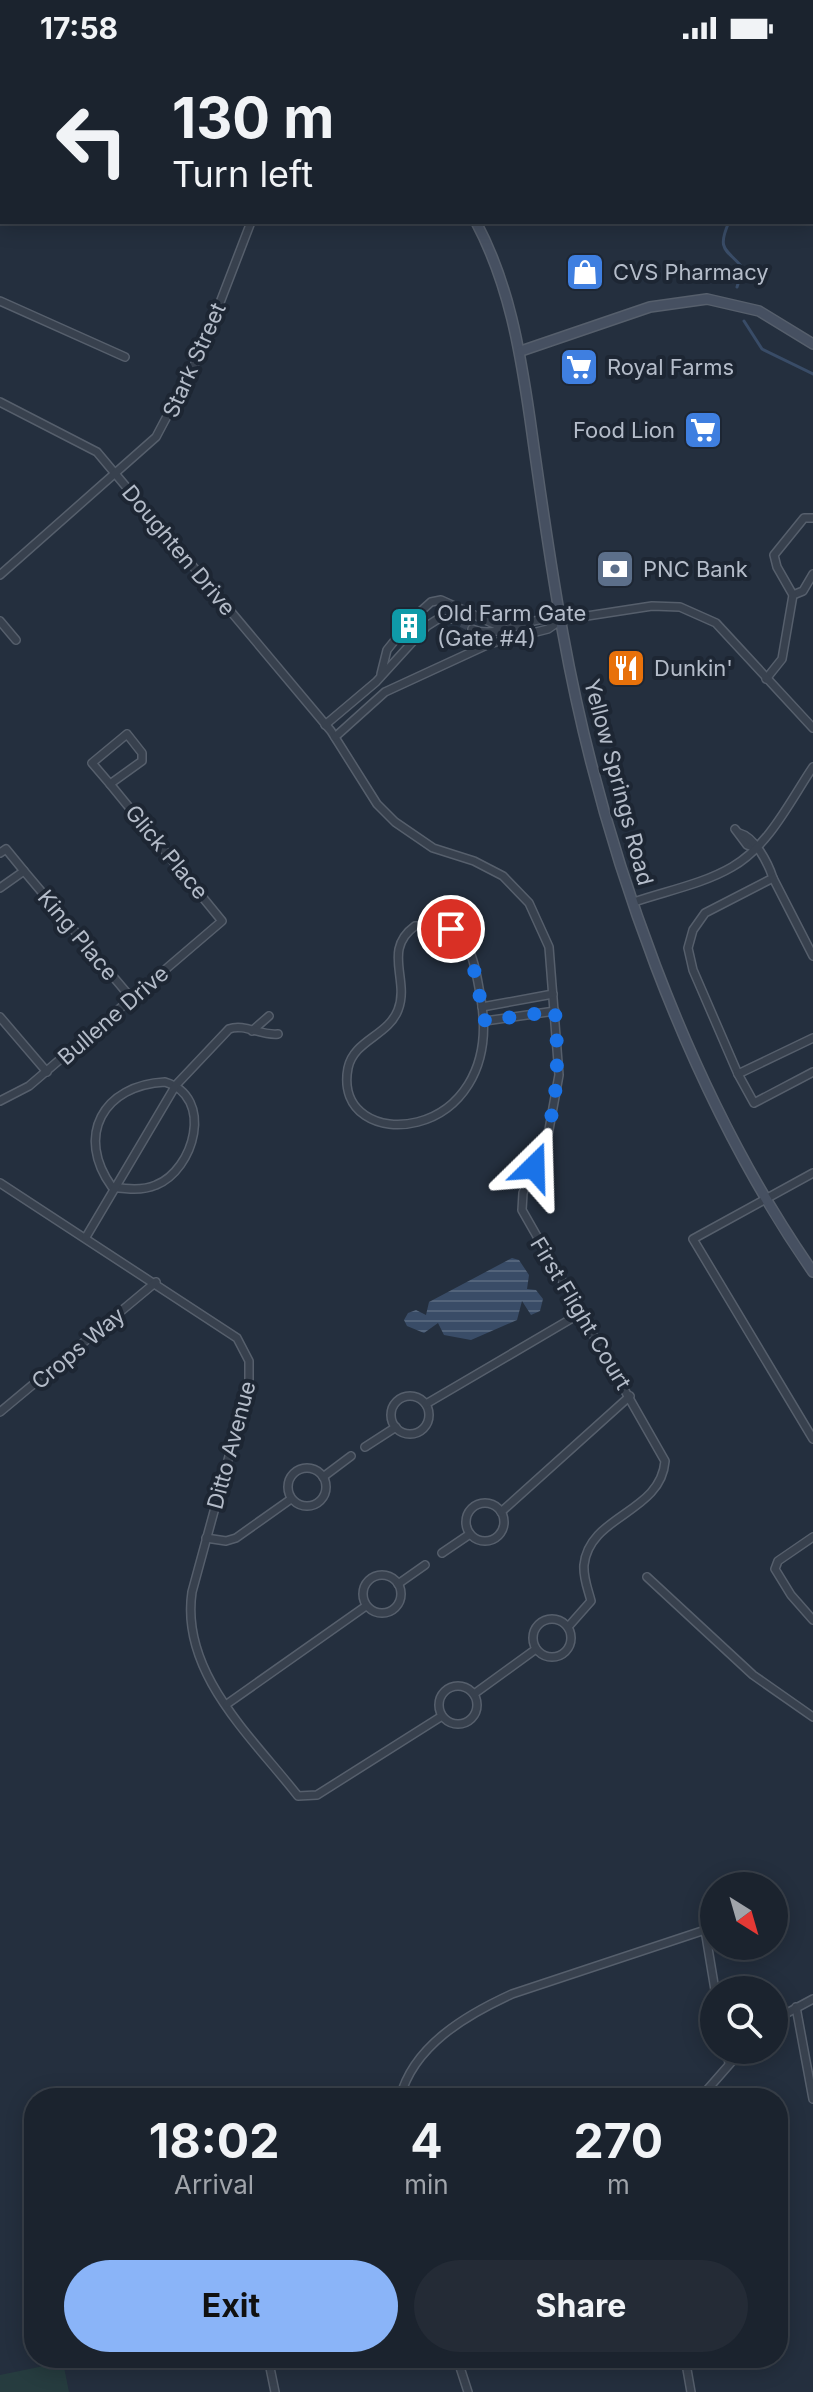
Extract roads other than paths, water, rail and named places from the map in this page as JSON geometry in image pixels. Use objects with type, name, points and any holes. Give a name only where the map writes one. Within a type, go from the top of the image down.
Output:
[{"type":"main road","name":"Yellow Springs Road","points":[[477,224],[505,288],[521,351],[561,620],[584,734],[634,902],[694,1053],[768,1199],[813,1272]]},
{"type":"main road","points":[[521,351],[650,307],[707,299],[759,311],[813,344]]},
{"type":"street","name":"Stark Street","points":[[0,575],[117,476],[166,423],[201,352],[250,224]]},
{"type":"street","points":[[0,301],[125,357]]},
{"type":"street","name":"Doughten Drive","points":[[0,402],[89,447],[117,476],[330,731]]},
{"type":"street","points":[[766,679],[782,659],[793,595],[774,555],[804,518],[813,518]]},
{"type":"street","points":[[793,595],[803,591],[813,574]]},
{"type":"street","points":[[421,611],[431,602],[441,600],[503,628]]},
{"type":"street","points":[[472,629],[481,633],[545,617],[561,620],[622,608],[680,607],[716,623],[813,728]]},
{"type":"street","points":[[330,731],[427,626],[438,619],[452,619]]},
{"type":"street","points":[[330,731],[385,692],[416,675],[489,644],[548,629],[561,620]]},
{"type":"street","points":[[0,621],[16,640]]},
{"type":"street","points":[[380,677],[387,650],[395,640]]},
{"type":"street","name":"First Flight Court","points":[[330,731],[377,804],[395,822],[433,848],[493,871],[520,892],[545,932],[559,1075],[553,1115],[521,1203],[530,1227],[663,1452],[664,1472],[651,1496],[598,1536],[587,1552],[584,1574],[591,1601],[568,1627]]},
{"type":"street","name":"Glick Place","points":[[110,784],[142,761],[142,753],[127,734],[92,763],[222,921]]},
{"type":"street","points":[[634,902],[717,874],[756,848],[813,767]]},
{"type":"street","points":[[737,831],[745,834],[769,864],[773,878],[813,956]]},
{"type":"street","name":"King Place","points":[[0,853],[6,849],[132,999]]},
{"type":"street","name":"King Place","points":[[0,888],[24,871]]},
{"type":"street","points":[[773,878],[713,907],[699,920],[689,940],[689,960],[738,1074],[754,1103],[813,1072]]},
{"type":"street","name":"Bullene Drive","points":[[0,1101],[29,1086],[47,1072],[222,921]]},
{"type":"street","points":[[440,925],[460,935],[474,962],[485,1021],[484,1043],[468,1088],[453,1105],[437,1116],[415,1125],[394,1126],[375,1120],[353,1101],[347,1071],[351,1059],[393,1022],[400,1007],[396,958],[410,930],[440,925]]},
{"type":"street","points":[[482,1007],[553,994]]},
{"type":"street","points":[[485,1021],[555,1011]]},
{"type":"street","points":[[252,1031],[269,1016]]},
{"type":"street","points":[[0,1017],[47,1072]]},
{"type":"street","points":[[86,1237],[112,1187],[176,1085],[235,1026],[278,1034]]},
{"type":"street","points":[[738,1074],[813,1038]]},
{"type":"street","points":[[112,1187],[103,1174],[95,1148],[101,1119],[108,1105],[134,1086],[153,1083],[176,1085]]},
{"type":"street","points":[[112,1187],[152,1187],[173,1176],[183,1164],[195,1133],[193,1117],[176,1085]]},
{"type":"street","points":[[813,1173],[693,1239],[813,1439]]},
{"type":"street","name":"Ditto Avenue","points":[[0,1183],[156,1282],[237,1338],[249,1361],[249,1383],[192,1592],[191,1627],[198,1660],[227,1704],[298,1796],[317,1795],[442,1716]]},
{"type":"street","name":"Crops Way","points":[[0,1412],[156,1282]]},
{"type":"street","points":[[426,1404],[556,1331],[581,1313]]},
{"type":"street","points":[[413,1396],[426,1404],[428,1422],[422,1430],[413,1434],[396,1427],[391,1413],[399,1399],[413,1396]]},
{"type":"street","points":[[501,1512],[534,1486],[630,1396]]},
{"type":"street","points":[[365,1447],[396,1427]]},
{"type":"street","points":[[323,1477],[351,1456]]},
{"type":"street","points":[[305,1467],[323,1477],[324,1496],[318,1504],[299,1505],[291,1499],[287,1489],[295,1471],[305,1467]]},
{"type":"street","points":[[206,1538],[226,1541],[236,1538],[291,1499]]},
{"type":"street","points":[[489,1503],[501,1512],[503,1531],[496,1538],[487,1542],[470,1534],[466,1519],[474,1506],[489,1503]]},
{"type":"street","points":[[442,1553],[470,1534]]},
{"type":"street","points":[[813,1537],[778,1561],[775,1569],[813,1620]]},
{"type":"street","points":[[398,1584],[425,1565]]},
{"type":"street","points":[[381,1574],[398,1584],[400,1598],[392,1610],[378,1613],[366,1606],[362,1592],[368,1580],[381,1574]]},
{"type":"street","points":[[647,1577],[753,1675],[813,1717]]},
{"type":"street","points":[[227,1704],[366,1606]]},
{"type":"street","points":[[556,1619],[568,1627],[571,1642],[563,1654],[548,1657],[536,1649],[533,1635],[541,1622],[556,1619]]},
{"type":"street","points":[[474,1694],[536,1649]]},
{"type":"street","points":[[462,1686],[474,1694],[477,1708],[469,1721],[454,1724],[442,1716],[439,1701],[447,1689],[462,1686]]},
{"type":"street","points":[[404,2088],[411,2069],[425,2051],[476,2013],[512,1994],[705,1930],[713,1976]]},
{"type":"street","points":[[788,2012],[813,1999]]},
{"type":"street","points":[[796,2007],[813,2099]]},
{"type":"street","points":[[708,2088],[728,2064]]},
{"type":"street","points":[[270,2368],[275,2392]]},
{"type":"street","points":[[460,2368],[468,2392]]},
{"type":"street","points":[[687,2368],[691,2392]]},
{"type":"water","points":[[512,1258],[519,1260],[529,1275],[527,1289],[536,1290],[543,1299],[540,1311],[531,1315],[522,1301],[517,1320],[471,1340],[444,1335],[438,1323],[424,1333],[407,1326],[404,1320],[408,1313],[416,1310],[426,1315],[429,1302]]},
{"type":"waterway","points":[[728,224],[723,244],[743,268],[737,287]]},
{"type":"waterway","points":[[744,321],[762,349],[813,374]]},
{"type":"tunnel","points":[[395,640],[421,611]]},
{"type":"tunnel","points":[[452,619],[472,629]]},
{"type":"place","name":"CVS Pharmacy","points":[[585,272]]},
{"type":"place","name":"Royal Farms","points":[[579,367]]},
{"type":"place","name":"Food Lion","points":[[703,430]]},
{"type":"place","name":"PNC Bank","points":[[615,569]]},
{"type":"place","name":"Old Farm Gate (Gate #4)","points":[[409,626]]},
{"type":"place","name":"Dunkin'","points":[[626,668]]}]
